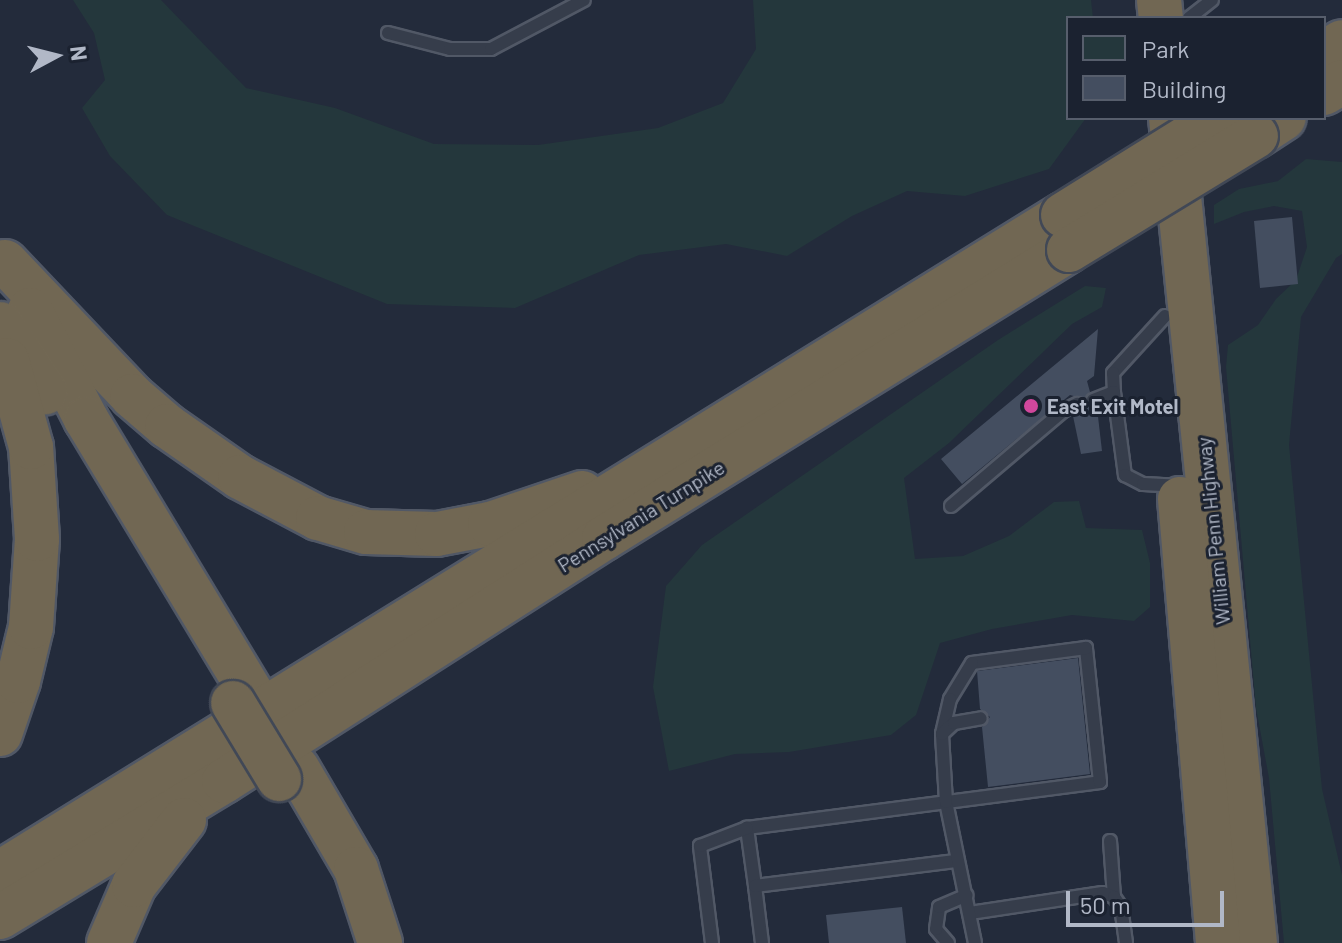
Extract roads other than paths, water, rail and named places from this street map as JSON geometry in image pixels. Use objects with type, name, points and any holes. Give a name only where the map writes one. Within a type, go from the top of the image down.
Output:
[{"type":"highway","name":"William Penn Highway","points":[[1145,120],[1165,316],[1218,943]]},
{"type":"highway","name":"William Penn Highway","points":[[1171,120],[1255,943]]},
{"type":"highway","name":"Pennsylvania Turnpike","points":[[0,873],[664,464],[1253,124]]},
{"type":"highway","name":"Pennsylvania Turnpike","points":[[0,917],[224,781],[617,529],[1066,233]]},
{"type":"highway","points":[[2,258],[132,396],[167,426],[278,499],[342,527],[413,536],[463,530],[515,516],[664,464]]},
{"type":"highway","points":[[2,258],[86,419],[242,697],[288,774],[356,869],[380,943]]},
{"type":"highway","points":[[0,324],[242,697]]},
{"type":"highway","points":[[0,343],[27,425],[37,539],[28,640],[0,734]]},
{"type":"highway","points":[[288,774],[336,878],[356,943]]},
{"type":"highway","points":[[109,943],[123,905],[148,863],[181,822],[224,781]]},
{"type":"lane","points":[[388,33],[440,47],[491,49],[584,0]]},
{"type":"lane","points":[[1192,16],[1212,0]]},
{"type":"lane","points":[[1165,316],[1113,373],[1114,392],[1125,475],[1143,484],[1178,486]]},
{"type":"lane","points":[[1093,400],[1114,392]]},
{"type":"lane","points":[[951,506],[1063,411],[1077,404]]},
{"type":"lane","points":[[712,943],[700,846],[747,828],[946,802],[1100,782],[1086,648],[972,663],[950,699],[942,734],[946,802],[955,861],[967,895],[975,943]]},
{"type":"lane","points":[[942,734],[954,723],[981,718]]},
{"type":"lane","points":[[747,828],[762,943]]},
{"type":"lane","points":[[1110,841],[1114,897],[1121,907],[1126,943]]},
{"type":"lane","points":[[755,886],[955,861]]},
{"type":"lane","points":[[970,913],[1103,893],[1114,897]]},
{"type":"lane","points":[[948,943],[936,929],[939,907],[967,895]]},
{"type":"place","name":"East Exit Motel","points":[[1031,406]]}]
